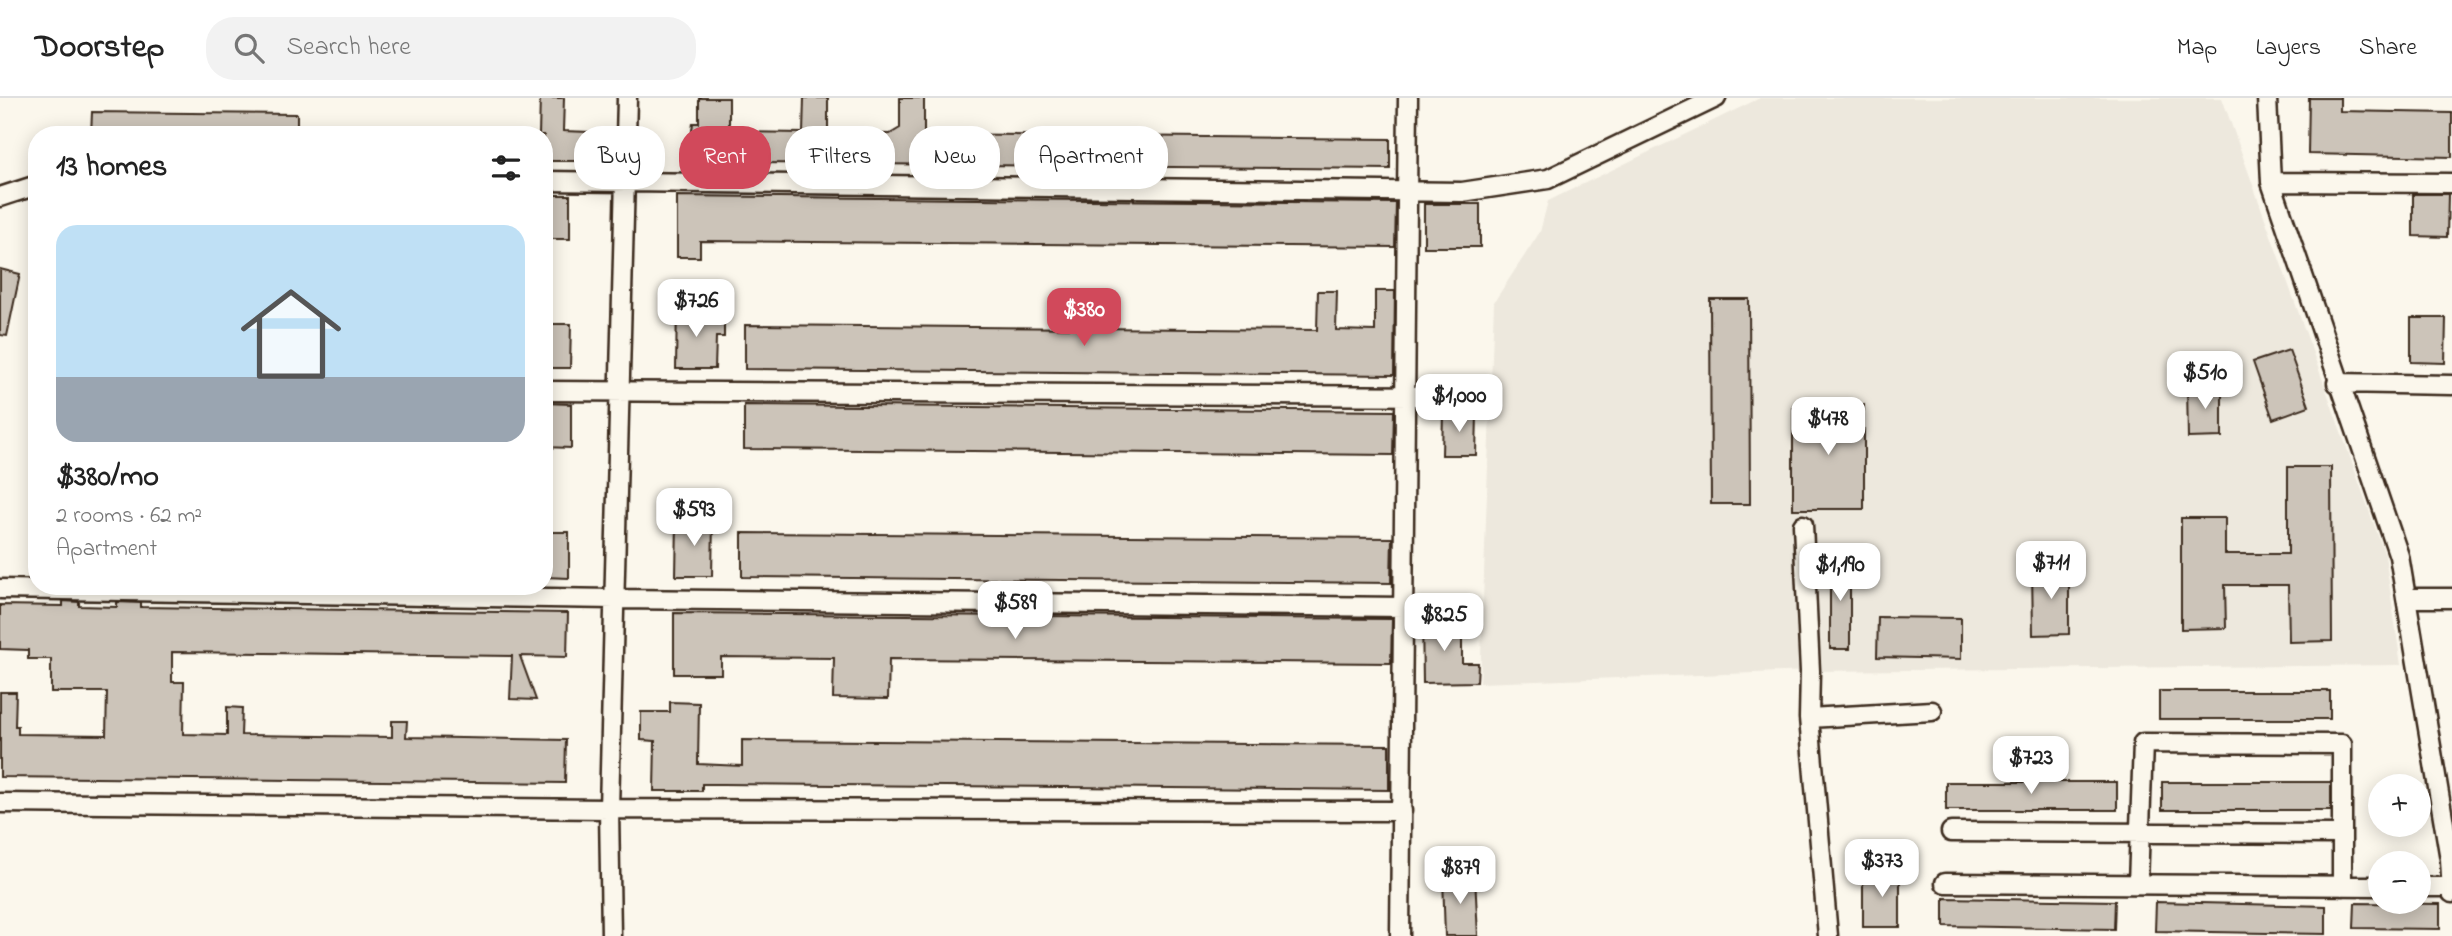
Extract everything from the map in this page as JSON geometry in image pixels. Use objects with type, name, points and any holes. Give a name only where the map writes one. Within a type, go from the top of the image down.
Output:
[{"type":"lane","points":[[626,126],[627,98]]},
{"type":"lane","points":[[1400,936],[1408,98]]},
{"type":"lane","points":[[665,181],[1462,192],[1548,179],[1716,98]]},
{"type":"lane","points":[[2267,98],[2271,182],[2337,383],[2399,556],[2446,807],[2451,890],[2431,888]]},
{"type":"lane","points":[[553,181],[574,181]]},
{"type":"lane","points":[[2271,182],[2452,183]]},
{"type":"lane","points":[[0,197],[28,188]]},
{"type":"lane","points":[[611,936],[609,809],[624,189]]},
{"type":"lane","points":[[2337,383],[2452,385]]},
{"type":"lane","points":[[553,391],[1460,396]]},
{"type":"lane","points":[[1803,525],[1810,671],[1809,718],[1828,936]]},
{"type":"lane","points":[[0,589],[28,588]]},
{"type":"lane","points":[[404,595],[1404,607]]},
{"type":"lane","points":[[2406,598],[2452,598]]},
{"type":"lane","points":[[1809,718],[1932,710]]},
{"type":"lane","points":[[2138,884],[2143,743],[2342,744],[2342,886]]},
{"type":"lane","points":[[0,803],[609,809],[1402,811]]},
{"type":"lane","points":[[1951,832],[2342,834]]},
{"type":"lane","points":[[1945,883],[2368,886]]},
{"type":"shaded area","points":[[1760,98],[2222,98],[2385,555],[2401,665],[1810,671],[1480,683],[1494,302],[1540,232],[1548,201]]},
{"type":"building","points":[[540,98],[564,98],[563,131],[574,131],[574,161],[553,161],[553,126],[539,126]]},
{"type":"building","points":[[699,98],[729,98],[729,126],[693,126],[693,123],[699,123]]},
{"type":"building","points":[[804,98],[828,98],[828,126],[803,126]]},
{"type":"building","points":[[900,98],[924,98],[924,126],[909,126],[909,165],[895,164],[895,131],[900,128]]},
{"type":"building","points":[[2309,98],[2340,98],[2340,111],[2452,113],[2452,157],[2308,154]]},
{"type":"building","points":[[92,112],[297,114],[297,126],[91,126]]},
{"type":"building","points":[[771,133],[785,133],[785,163],[771,163]]},
{"type":"building","points":[[1000,135],[1014,135],[1014,166],[1000,165]]},
{"type":"building","points":[[1168,137],[1390,139],[1390,169],[1168,167]]},
{"type":"building","points":[[2413,194],[2448,194],[2447,237],[2413,236]]},
{"type":"building","points":[[553,195],[570,195],[570,239],[553,239]]},
{"type":"building","points":[[677,196],[1396,203],[1395,247],[700,241],[700,257],[677,257]]},
{"type":"building","points":[[1424,204],[1480,204],[1480,247],[1424,247]]},
{"type":"building","points":[[0,269],[20,274],[7,336],[0,335]]},
{"type":"building","points":[[1318,291],[1337,291],[1336,330],[1375,331],[1375,291],[1395,291],[1394,375],[745,369],[745,325],[1317,330]]},
{"type":"building","points":[[1710,299],[1749,299],[1750,504],[1711,504]]},
{"type":"building","points":[[677,302],[697,302],[696,319],[724,320],[724,337],[716,337],[715,369],[676,369]]},
{"type":"building","points":[[2411,318],[2446,318],[2445,363],[2411,362]]},
{"type":"building","points":[[553,324],[571,324],[570,368],[553,368]]},
{"type":"building","points":[[2289,350],[2309,406],[2273,419],[2253,362]]},
{"type":"building","points":[[2222,385],[2222,437],[2188,438],[2187,386]]},
{"type":"building","points":[[553,403],[571,404],[571,448],[553,447]]},
{"type":"building","points":[[744,405],[1394,411],[1393,455],[744,449]]},
{"type":"building","points":[[1793,405],[1864,405],[1864,509],[1793,509]]},
{"type":"building","points":[[1443,412],[1477,413],[1476,455],[1442,455]]},
{"type":"building","points":[[2288,467],[2331,467],[2332,641],[2289,642],[2288,585],[2225,585],[2226,628],[2181,629],[2181,518],[2225,518],[2225,554],[2288,554]]},
{"type":"building","points":[[677,520],[713,521],[712,576],[676,576]]},
{"type":"building","points":[[553,532],[569,532],[569,578],[553,577]]},
{"type":"building","points":[[742,533],[1392,538],[1391,583],[742,577]]},
{"type":"building","points":[[1830,558],[1850,558],[1850,649],[1830,649]]},
{"type":"building","points":[[2032,567],[2069,567],[2069,634],[2033,635]]},
{"type":"building","points":[[63,601],[79,602],[79,606],[117,607],[117,602],[141,603],[141,607],[568,613],[567,657],[520,656],[536,700],[510,699],[512,656],[172,652],[172,682],[184,682],[183,734],[227,735],[227,707],[242,708],[241,735],[392,737],[392,721],[407,721],[406,737],[566,740],[565,783],[0,777],[0,692],[16,692],[15,726],[18,726],[18,734],[106,735],[107,692],[51,692],[51,659],[28,659],[28,650],[0,649],[0,605],[63,606]]},
{"type":"building","points":[[674,613],[1392,619],[1391,663],[889,659],[888,699],[833,698],[834,658],[721,657],[721,674],[674,674]]},
{"type":"building","points":[[1422,616],[1456,616],[1456,633],[1462,633],[1462,663],[1478,663],[1477,682],[1423,683]]},
{"type":"building","points":[[1878,617],[1961,618],[1961,659],[1877,657]]},
{"type":"building","points":[[2159,691],[2330,691],[2330,719],[2159,719]]},
{"type":"building","points":[[670,702],[699,703],[698,764],[742,766],[742,740],[1389,745],[1389,790],[702,784],[702,791],[654,791],[655,741],[641,740],[641,712],[670,712]]},
{"type":"building","points":[[1946,782],[2117,782],[2117,810],[1946,810]]},
{"type":"building","points":[[2162,782],[2331,782],[2331,810],[2162,810]]},
{"type":"building","points":[[1863,872],[1900,872],[1900,927],[1863,927]]},
{"type":"building","points":[[1475,876],[1478,936],[1445,936],[1443,877]]},
{"type":"building","points":[[1944,898],[2115,901],[2114,929],[1944,926]]},
{"type":"building","points":[[2156,902],[2326,906],[2326,934],[2155,931]]},
{"type":"building","points":[[2355,903],[2368,903],[2368,914],[2431,914],[2431,904],[2440,904],[2440,929],[2354,928]]}]
